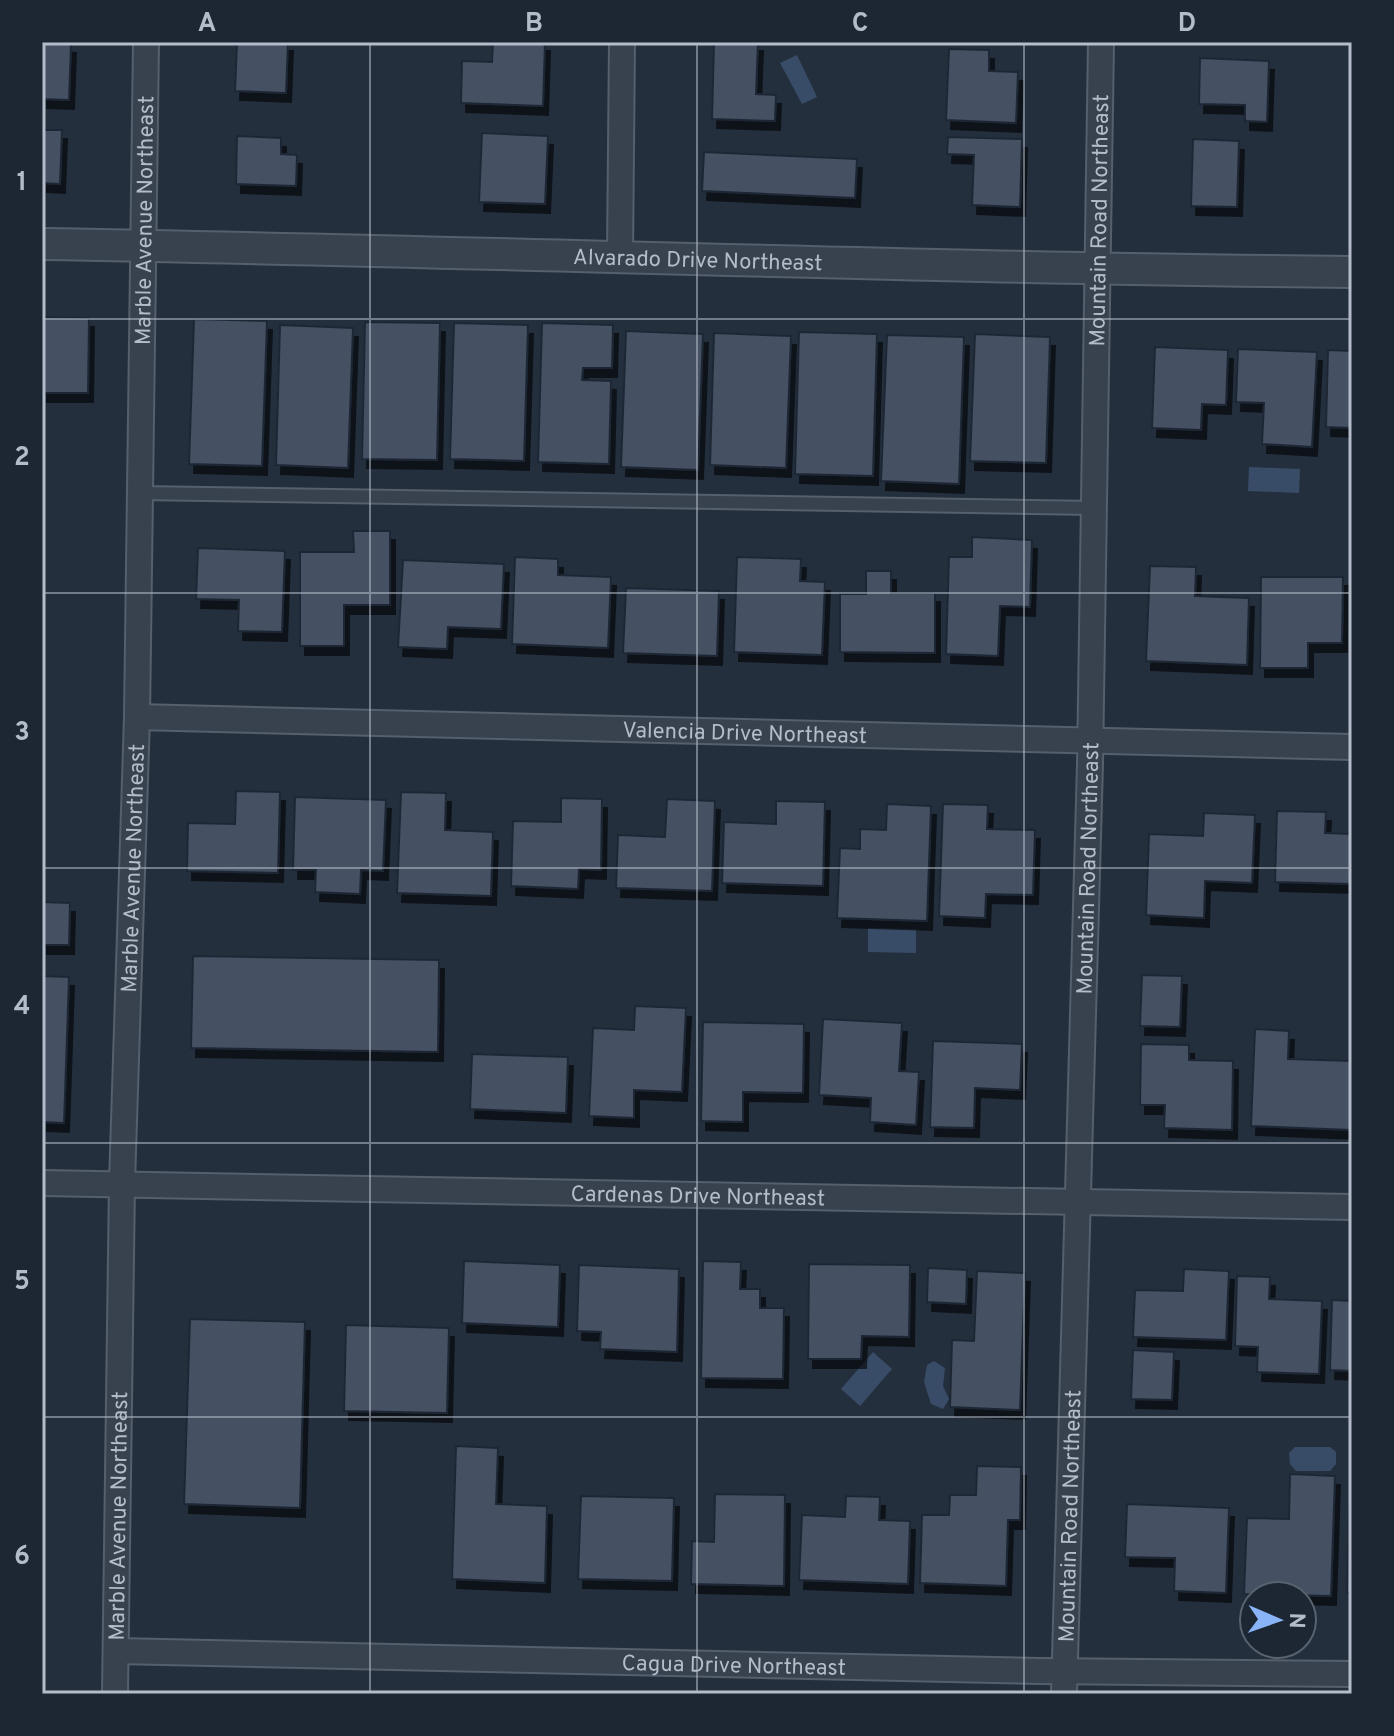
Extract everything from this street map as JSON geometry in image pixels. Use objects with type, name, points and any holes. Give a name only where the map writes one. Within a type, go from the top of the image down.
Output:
[{"type":"street","name":"Marble Avenue Northeast","points":[[115,1694],[122,1183],[137,717],[146,42]]},
{"type":"street","points":[[620,255],[622,42]]},
{"type":"street","name":"Mountain Road Northeast","points":[[1064,1682],[1091,741],[1101,42]]},
{"type":"street","name":"Alvarado Drive Northeast","points":[[42,244],[620,255],[1096,270],[1352,272]]},
{"type":"street","name":"Valencia Drive Northeast","points":[[137,717],[1352,747]]},
{"type":"street","name":"Cardenas Drive Northeast","points":[[42,1183],[1352,1207]]},
{"type":"street","name":"Cagua Drive Northeast","points":[[116,1651],[1064,1682],[1352,1674]]},
{"type":"lane","points":[[139,493],[1094,508]]},
{"type":"water","points":[[797,55],[817,97],[802,104],[780,63]]},
{"type":"water","points":[[1249,467],[1300,469],[1299,493],[1248,491]]},
{"type":"water","points":[[868,928],[916,929],[916,953],[868,952]]},
{"type":"water","points":[[873,1352],[892,1369],[860,1406],[841,1389]]},
{"type":"water","points":[[934,1361],[945,1368],[943,1386],[949,1399],[943,1409],[931,1404],[924,1382],[927,1365]]},
{"type":"water","points":[[1295,1447],[1330,1447],[1336,1452],[1336,1464],[1330,1471],[1296,1471],[1290,1464],[1289,1453]]},
{"type":"building","points":[[42,42],[71,44],[69,100],[42,99]]},
{"type":"building","points":[[237,42],[288,42],[286,93],[235,91]]},
{"type":"building","points":[[493,42],[545,42],[543,106],[461,103],[462,61],[492,62]]},
{"type":"building","points":[[714,42],[758,42],[756,94],[776,95],[775,121],[712,119]]},
{"type":"building","points":[[949,49],[989,50],[989,71],[1018,72],[1016,123],[946,120]]},
{"type":"building","points":[[1200,58],[1269,61],[1267,122],[1245,121],[1245,105],[1199,104]]},
{"type":"building","points":[[42,130],[62,130],[60,184],[42,183]]},
{"type":"building","points":[[482,133],[548,136],[545,204],[479,202]]},
{"type":"building","points":[[237,136],[281,138],[281,154],[297,155],[296,186],[236,184]]},
{"type":"building","points":[[948,137],[1022,139],[1020,207],[972,205],[974,155],[947,154]]},
{"type":"building","points":[[1193,139],[1239,141],[1237,207],[1191,206]]},
{"type":"building","points":[[704,152],[857,159],[855,198],[702,191]]},
{"type":"building","points":[[43,317],[89,318],[88,393],[42,393]]},
{"type":"building","points":[[194,319],[267,321],[262,466],[189,464]]},
{"type":"building","points":[[365,322],[440,323],[437,460],[362,459]]},
{"type":"building","points":[[454,323],[528,325],[524,461],[450,459]]},
{"type":"building","points":[[542,323],[613,325],[612,368],[583,368],[582,380],[611,381],[609,464],[538,462]]},
{"type":"building","points":[[280,325],[353,328],[348,468],[276,465]]},
{"type":"building","points":[[626,331],[703,334],[698,470],[621,467]]},
{"type":"building","points":[[799,332],[877,334],[873,476],[795,474]]},
{"type":"building","points":[[714,333],[791,336],[786,468],[710,465]]},
{"type":"building","points":[[975,334],[1050,337],[1046,463],[970,461]]},
{"type":"building","points":[[887,335],[964,337],[959,484],[881,481]]},
{"type":"building","points":[[1155,347],[1228,350],[1226,405],[1202,404],[1201,430],[1152,428]]},
{"type":"building","points":[[1238,349],[1317,352],[1312,447],[1262,444],[1264,403],[1236,402]]},
{"type":"building","points":[[1328,350],[1352,351],[1352,428],[1326,427]]},
{"type":"building","points":[[353,531],[390,531],[390,605],[344,605],[344,646],[300,646],[300,552],[354,552]]},
{"type":"building","points":[[972,537],[1032,540],[1030,607],[1000,606],[998,656],[946,654],[949,557],[972,557]]},
{"type":"building","points":[[198,548],[285,551],[282,632],[238,631],[239,600],[196,599]]},
{"type":"building","points":[[515,557],[558,559],[558,575],[611,577],[608,648],[512,644]]},
{"type":"building","points":[[737,557],[801,559],[800,581],[825,582],[822,655],[734,652]]},
{"type":"building","points":[[403,560],[504,564],[501,629],[448,627],[447,649],[398,647]]},
{"type":"building","points":[[1150,566],[1196,567],[1195,596],[1249,598],[1247,665],[1146,661]]},
{"type":"building","points":[[866,571],[891,571],[891,593],[935,593],[935,653],[840,652],[840,594],[866,594]]},
{"type":"building","points":[[1261,577],[1343,577],[1342,643],[1308,643],[1308,668],[1260,668]]},
{"type":"building","points":[[626,588],[719,591],[717,656],[623,653]]},
{"type":"building","points":[[236,791],[280,792],[278,873],[187,871],[188,823],[235,824]]},
{"type":"building","points":[[401,792],[446,793],[445,830],[493,832],[491,896],[397,893]]},
{"type":"building","points":[[295,797],[386,800],[383,871],[361,870],[360,894],[315,892],[316,870],[293,870]]},
{"type":"building","points":[[561,798],[602,799],[601,870],[579,869],[578,889],[511,886],[513,821],[561,822]]},
{"type":"building","points":[[667,799],[715,801],[712,891],[616,888],[618,835],[665,837]]},
{"type":"building","points":[[776,801],[825,802],[823,886],[722,883],[724,822],[776,824]]},
{"type":"building","points":[[887,804],[931,806],[927,921],[837,918],[840,848],[860,849],[860,829],[886,830]]},
{"type":"building","points":[[943,804],[988,805],[987,829],[1035,830],[1033,895],[986,894],[985,918],[939,916]]},
{"type":"building","points":[[1277,811],[1326,812],[1325,833],[1352,834],[1352,884],[1275,882]]},
{"type":"building","points":[[1204,813],[1255,815],[1252,883],[1205,881],[1204,918],[1146,915],[1149,834],[1203,836]]},
{"type":"building","points":[[42,902],[70,903],[69,945],[42,945]]},
{"type":"building","points":[[193,956],[439,960],[438,1052],[191,1048]]},
{"type":"building","points":[[1142,975],[1182,976],[1180,1027],[1140,1026]]},
{"type":"building","points":[[42,976],[69,977],[64,1123],[42,1122]]},
{"type":"building","points":[[635,1006],[686,1008],[682,1092],[634,1090],[634,1118],[589,1116],[593,1028],[634,1030]]},
{"type":"building","points":[[823,1019],[902,1023],[899,1071],[919,1072],[916,1125],[870,1122],[871,1098],[819,1095]]},
{"type":"building","points":[[703,1022],[804,1024],[803,1093],[743,1092],[743,1122],[701,1121]]},
{"type":"building","points":[[1255,1029],[1289,1031],[1288,1059],[1352,1061],[1352,1130],[1251,1126]]},
{"type":"building","points":[[933,1041],[1022,1044],[1020,1090],[975,1088],[974,1128],[930,1127]]},
{"type":"building","points":[[1141,1044],[1189,1045],[1189,1060],[1233,1061],[1232,1130],[1164,1128],[1165,1105],[1140,1105]]},
{"type":"building","points":[[472,1054],[568,1057],[566,1113],[470,1109]]},
{"type":"building","points":[[464,1261],[560,1265],[558,1327],[462,1323]]},
{"type":"building","points":[[703,1261],[741,1262],[740,1289],[760,1289],[760,1308],[784,1308],[783,1379],[701,1378]]},
{"type":"building","points":[[809,1264],[910,1265],[909,1337],[862,1336],[861,1359],[808,1359]]},
{"type":"building","points":[[579,1265],[679,1269],[677,1352],[600,1349],[601,1332],[577,1331]]},
{"type":"building","points":[[928,1268],[967,1270],[966,1304],[927,1302]]},
{"type":"building","points":[[1184,1269],[1229,1271],[1226,1340],[1133,1337],[1135,1290],[1183,1291]]},
{"type":"building","points":[[977,1271],[1025,1273],[1020,1410],[950,1407],[952,1340],[974,1341]]},
{"type":"building","points":[[1237,1276],[1270,1277],[1269,1299],[1322,1301],[1319,1374],[1257,1372],[1258,1347],[1235,1346]]},
{"type":"building","points":[[1332,1300],[1352,1301],[1352,1371],[1330,1370]]},
{"type":"building","points":[[190,1319],[305,1322],[300,1508],[184,1504]]},
{"type":"building","points":[[346,1325],[449,1328],[447,1413],[344,1411]]},
{"type":"building","points":[[1133,1350],[1174,1352],[1172,1400],[1131,1399]]},
{"type":"building","points":[[456,1446],[498,1448],[496,1504],[547,1506],[545,1583],[452,1579]]},
{"type":"building","points":[[977,1466],[1021,1467],[1020,1520],[1008,1520],[1006,1586],[920,1583],[922,1515],[949,1515],[950,1495],[976,1495]]},
{"type":"building","points":[[1290,1474],[1335,1476],[1331,1596],[1318,1596],[1318,1580],[1245,1580],[1247,1518],[1289,1519]]},
{"type":"building","points":[[715,1494],[785,1495],[784,1586],[691,1584],[692,1541],[714,1542]]},
{"type":"building","points":[[581,1496],[674,1498],[672,1581],[578,1579]]},
{"type":"building","points":[[846,1496],[880,1497],[879,1520],[910,1521],[908,1584],[799,1580],[802,1515],[845,1517]]},
{"type":"building","points":[[1127,1504],[1229,1508],[1226,1593],[1174,1591],[1175,1558],[1125,1557]]},
{"type":"building","points":[[1349,1508],[1352,1508],[1352,1593],[1347,1593]]}]
